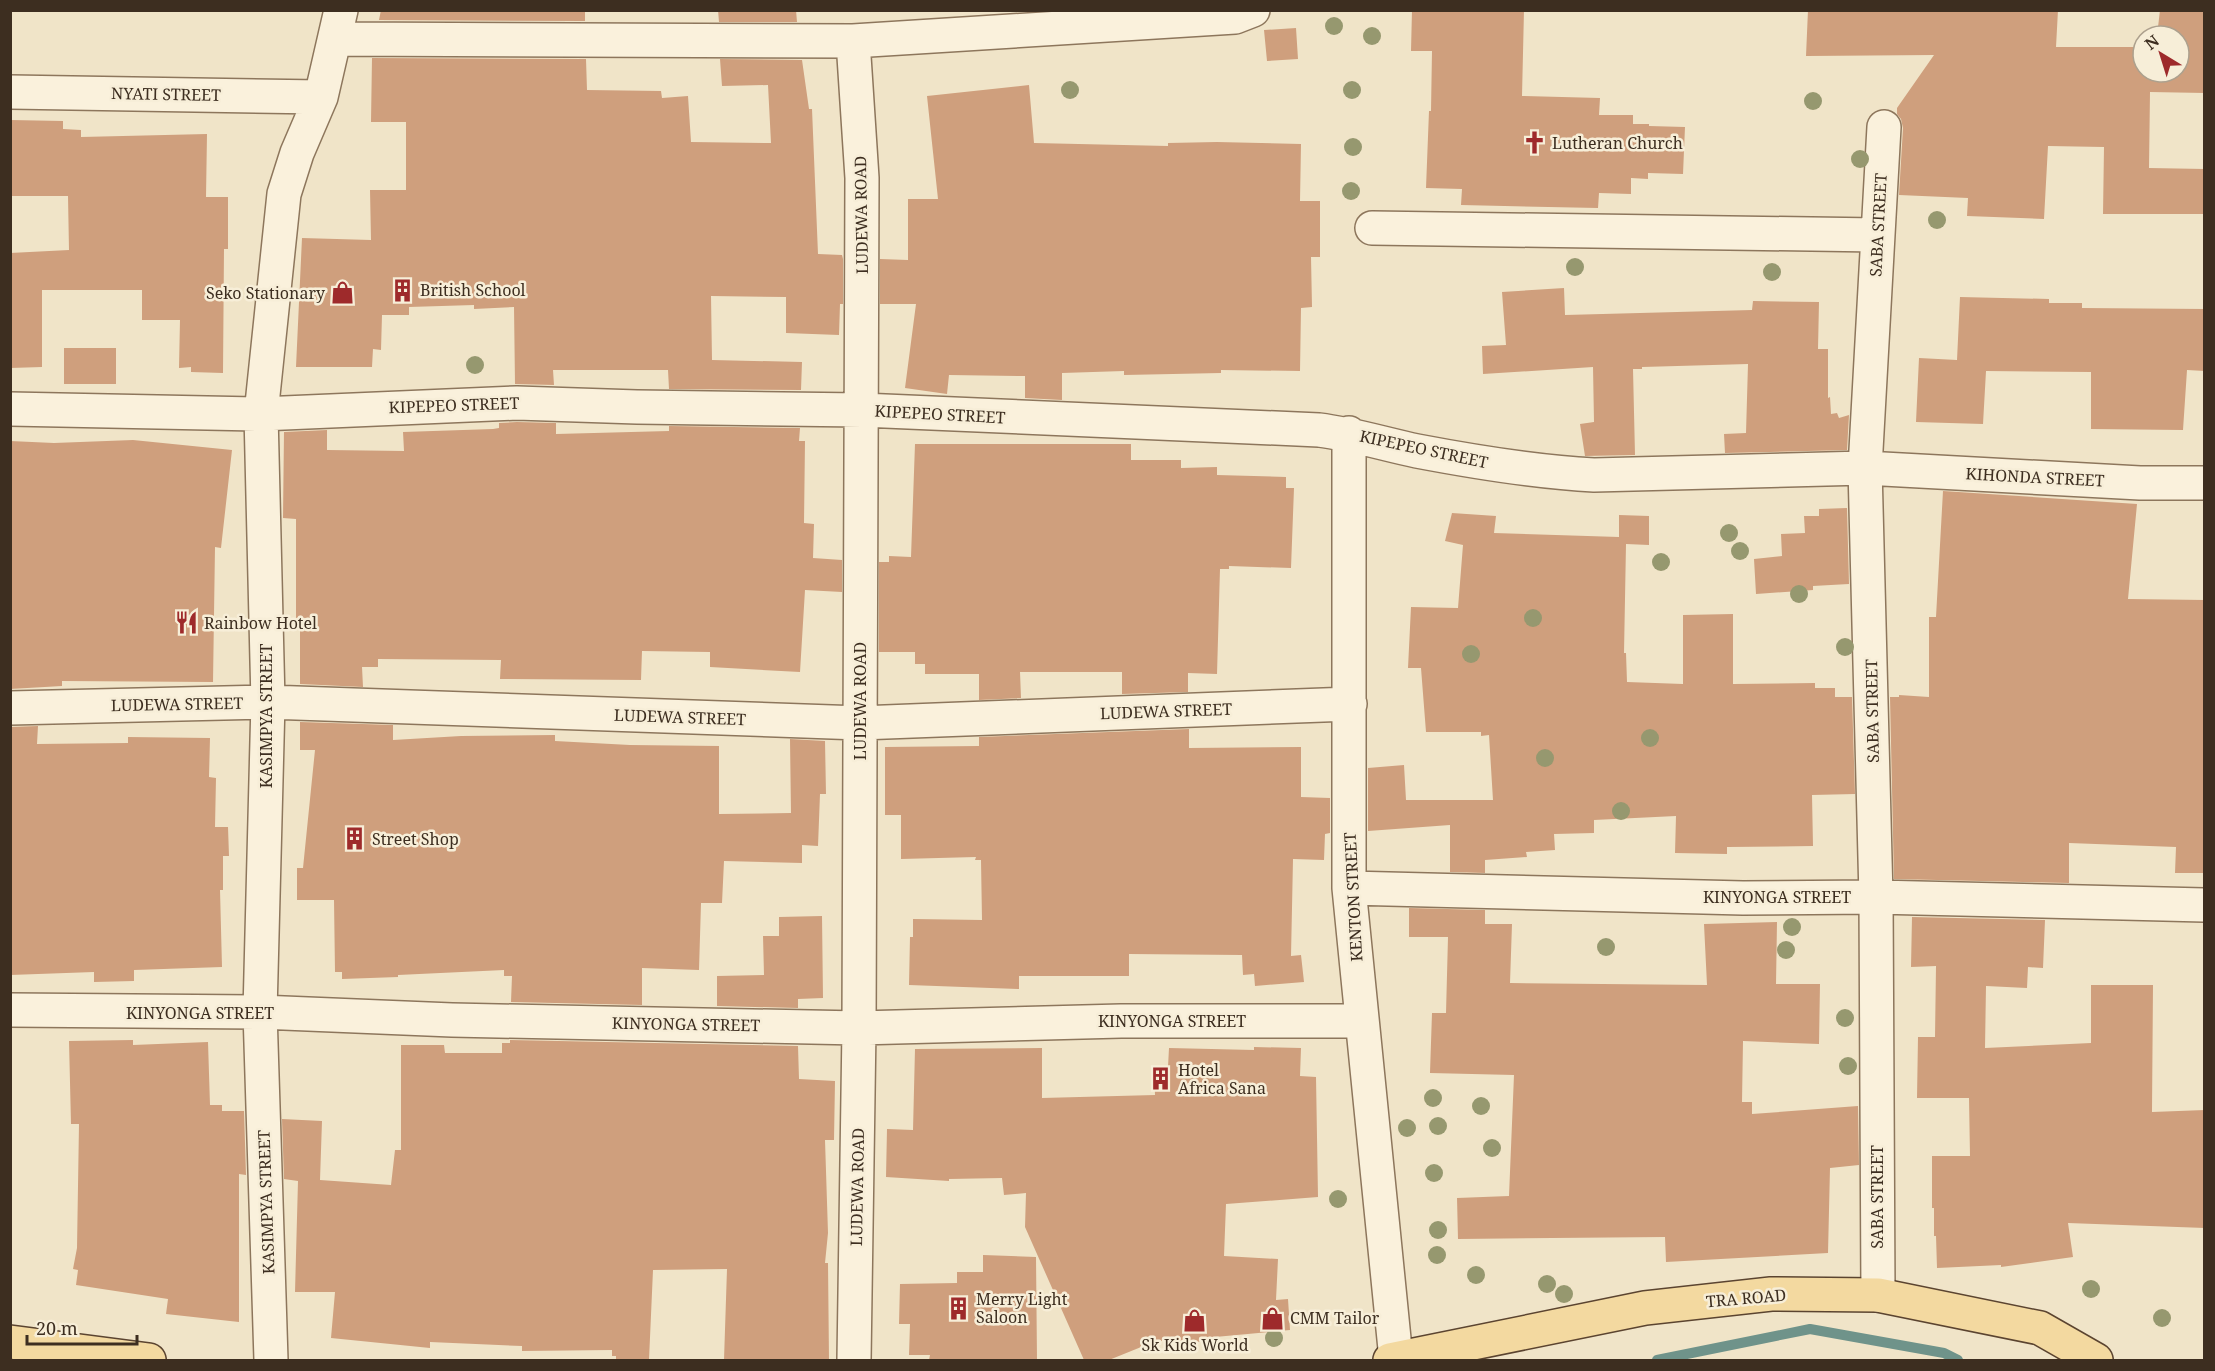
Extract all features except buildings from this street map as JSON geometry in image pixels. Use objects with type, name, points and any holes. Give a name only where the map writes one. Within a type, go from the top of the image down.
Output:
[{"type":"main road","name":"TRA ROAD","points":[[1393,1360],[1645,1308],[1772,1294],[1878,1295],[2040,1328],[2096,1360]]},
{"type":"main road","points":[[10,1342],[129,1359]]},
{"type":"street","points":[[338,25],[853,41],[1235,17],[1253,10]]},
{"type":"street","name":"KASIMPYA STREET","points":[[271,1360],[260,1012],[268,702],[261,414],[284,194],[297,153],[321,97],[338,25]]},
{"type":"street","name":"LUDEWA ROAD","points":[[853,41],[862,178],[859,1028],[854,1360]]},
{"type":"street","name":"NYATI STREET","points":[[10,92],[321,97]]},
{"type":"street","name":"SABA STREET","points":[[1878,1295],[1876,897],[1865,468],[1884,128]]},
{"type":"street","points":[[1372,228],[1878,235]]},
{"type":"street","name":"KIPEPEO STREET","points":[[10,409],[261,414],[517,403],[862,410],[1319,430],[1349,434],[1416,450],[1550,473],[1593,475],[1865,468]]},
{"type":"street","name":"KENTON STREET","points":[[1349,434],[1349,888],[1393,1360]]},
{"type":"street","name":"KIHONDA STREET","points":[[1865,468],[2140,483],[2205,483]]},
{"type":"street","name":"LUDEWA STREET","points":[[10,708],[268,702],[860,723],[1350,704]]},
{"type":"street","name":"KINYONGA STREET","points":[[1349,888],[1743,898],[1876,897],[2205,905]]},
{"type":"street","name":"KINYONGA STREET","points":[[10,1010],[260,1012],[452,1020],[859,1028],[1121,1021],[1361,1021]]},
{"type":"waterway","points":[[1657,1360],[1810,1329],[1944,1353],[1958,1360]]},
{"type":"place","name":"Lutheran Church","points":[[1534,143]]},
{"type":"place","name":"British School","points":[[402,290]]},
{"type":"place","name":"Seko Stationary","points":[[343,293]]},
{"type":"place","name":"Rainbow Hotel","points":[[186,623]]},
{"type":"place","name":"Street Shop","points":[[354,839]]},
{"type":"place","name":"Hotel Africa Sana","points":[[1160,1079]]},
{"type":"place","name":"Merry Light Saloon","points":[[958,1308]]},
{"type":"place","name":"CMM Tailor","points":[[1272,1318]]},
{"type":"place","name":"Sk Kids World","points":[[1195,1320]]}]
